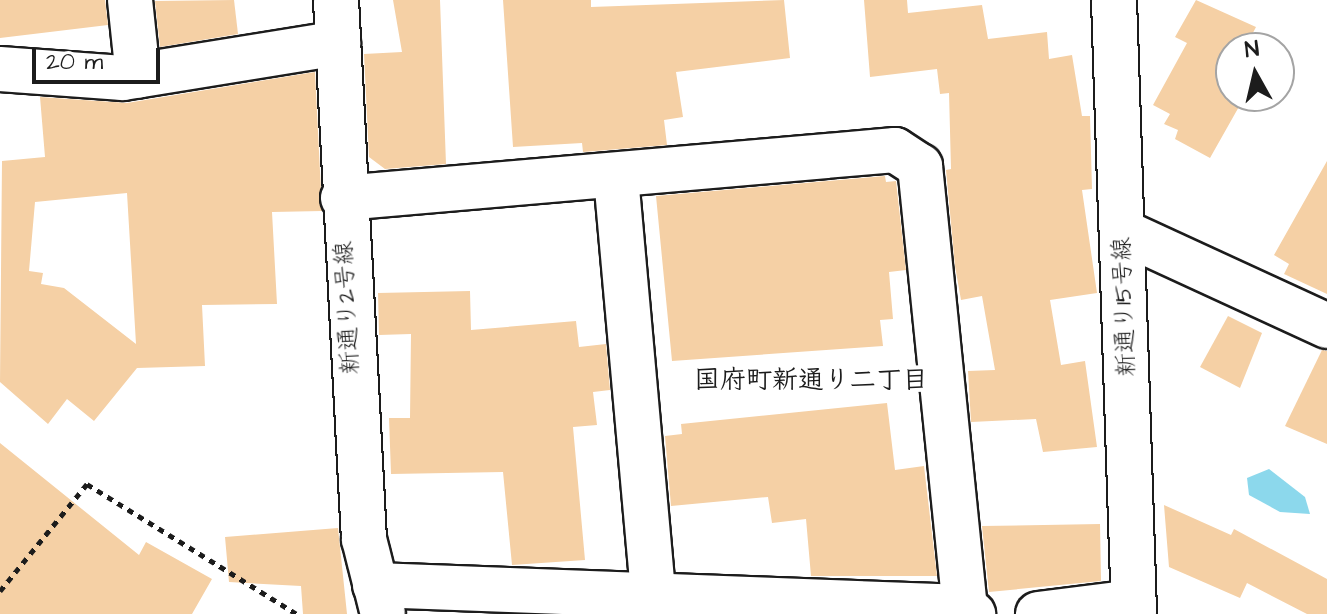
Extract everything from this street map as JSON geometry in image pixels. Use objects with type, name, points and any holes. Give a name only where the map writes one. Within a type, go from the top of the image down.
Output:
[{"type":"street","points":[[130,0],[138,76]]},
{"type":"street","name":"新通り2号線","points":[[336,0],[343,198],[364,539],[379,599]]},
{"type":"street","name":"新通り15号線","points":[[1114,0],[1134,608]]},
{"type":"street","points":[[0,69],[138,76],[338,43]]},
{"type":"street","points":[[343,198],[616,177],[895,150],[920,166],[969,610],[780,610],[654,600],[379,599]]},
{"type":"street","points":[[616,177],[654,600]]},
{"type":"street","points":[[1123,232],[1327,326]]},
{"type":"street","points":[[1038,614],[1134,608]]},
{"type":"path","points":[[0,591],[87,484],[297,614]]},
{"type":"water","points":[[1269,469],[1305,497],[1310,514],[1280,512],[1249,495],[1247,478]]},
{"type":"building","points":[[0,0],[105,0],[108,25],[0,38]]},
{"type":"building","points":[[234,0],[238,34],[160,47],[155,1]]},
{"type":"building","points":[[393,0],[440,0],[446,164],[385,169],[369,157],[364,54],[402,52]]},
{"type":"building","points":[[503,0],[591,0],[591,7],[784,0],[790,58],[676,72],[683,117],[664,120],[667,145],[583,152],[582,143],[513,147]]},
{"type":"building","points":[[864,0],[907,0],[908,13],[982,5],[988,39],[1047,32],[1049,59],[1072,55],[1082,116],[1090,116],[1092,189],[1082,190],[1097,293],[1050,300],[1061,365],[1085,361],[1097,447],[1043,452],[1036,419],[971,422],[968,371],[995,370],[982,296],[961,300],[955,266],[946,170],[951,169],[949,93],[940,94],[937,69],[870,77]]},
{"type":"building","points":[[1196,0],[1256,27],[1253,32],[1215,32],[1215,112],[1236,112],[1210,158],[1175,139],[1178,130],[1164,124],[1170,114],[1153,105],[1187,43],[1175,37]]},
{"type":"building","points":[[315,72],[322,211],[272,212],[277,304],[202,305],[205,366],[137,368],[94,421],[67,399],[48,424],[0,382],[2,161],[45,157],[40,97],[127,103]],"holes":[[[127,193],[136,344],[64,288],[41,284],[43,273],[29,271],[35,202]]]},
{"type":"building","points":[[1327,161],[1327,294],[1284,274],[1289,264],[1274,255]]},
{"type":"building","points":[[885,176],[886,182],[896,181],[906,270],[889,272],[893,319],[880,320],[883,346],[672,361],[656,196]]},
{"type":"building","points":[[470,291],[471,330],[576,321],[579,347],[606,344],[610,390],[593,392],[597,425],[573,427],[585,560],[512,565],[503,472],[391,474],[389,418],[410,418],[411,334],[379,335],[378,293]]},
{"type":"building","points":[[1228,316],[1262,333],[1240,388],[1200,367]]},
{"type":"building","points":[[1322,350],[1327,351],[1327,444],[1285,426]]},
{"type":"building","points":[[887,403],[895,470],[924,466],[937,576],[811,576],[806,519],[772,523],[768,497],[671,506],[665,436],[682,434],[681,424]]},
{"type":"building","points":[[0,443],[139,555],[146,542],[212,579],[192,614],[0,614]]},
{"type":"building","points":[[1164,505],[1231,535],[1234,529],[1327,579],[1327,614],[1307,614],[1247,583],[1240,598],[1169,567]]},
{"type":"building","points":[[1100,524],[1101,581],[989,592],[982,526]]},
{"type":"building","points":[[338,528],[347,614],[303,614],[301,586],[229,582],[225,537]]},
{"type":"district","name":"国府町新通り二丁目","points":[[811,381]]}]
